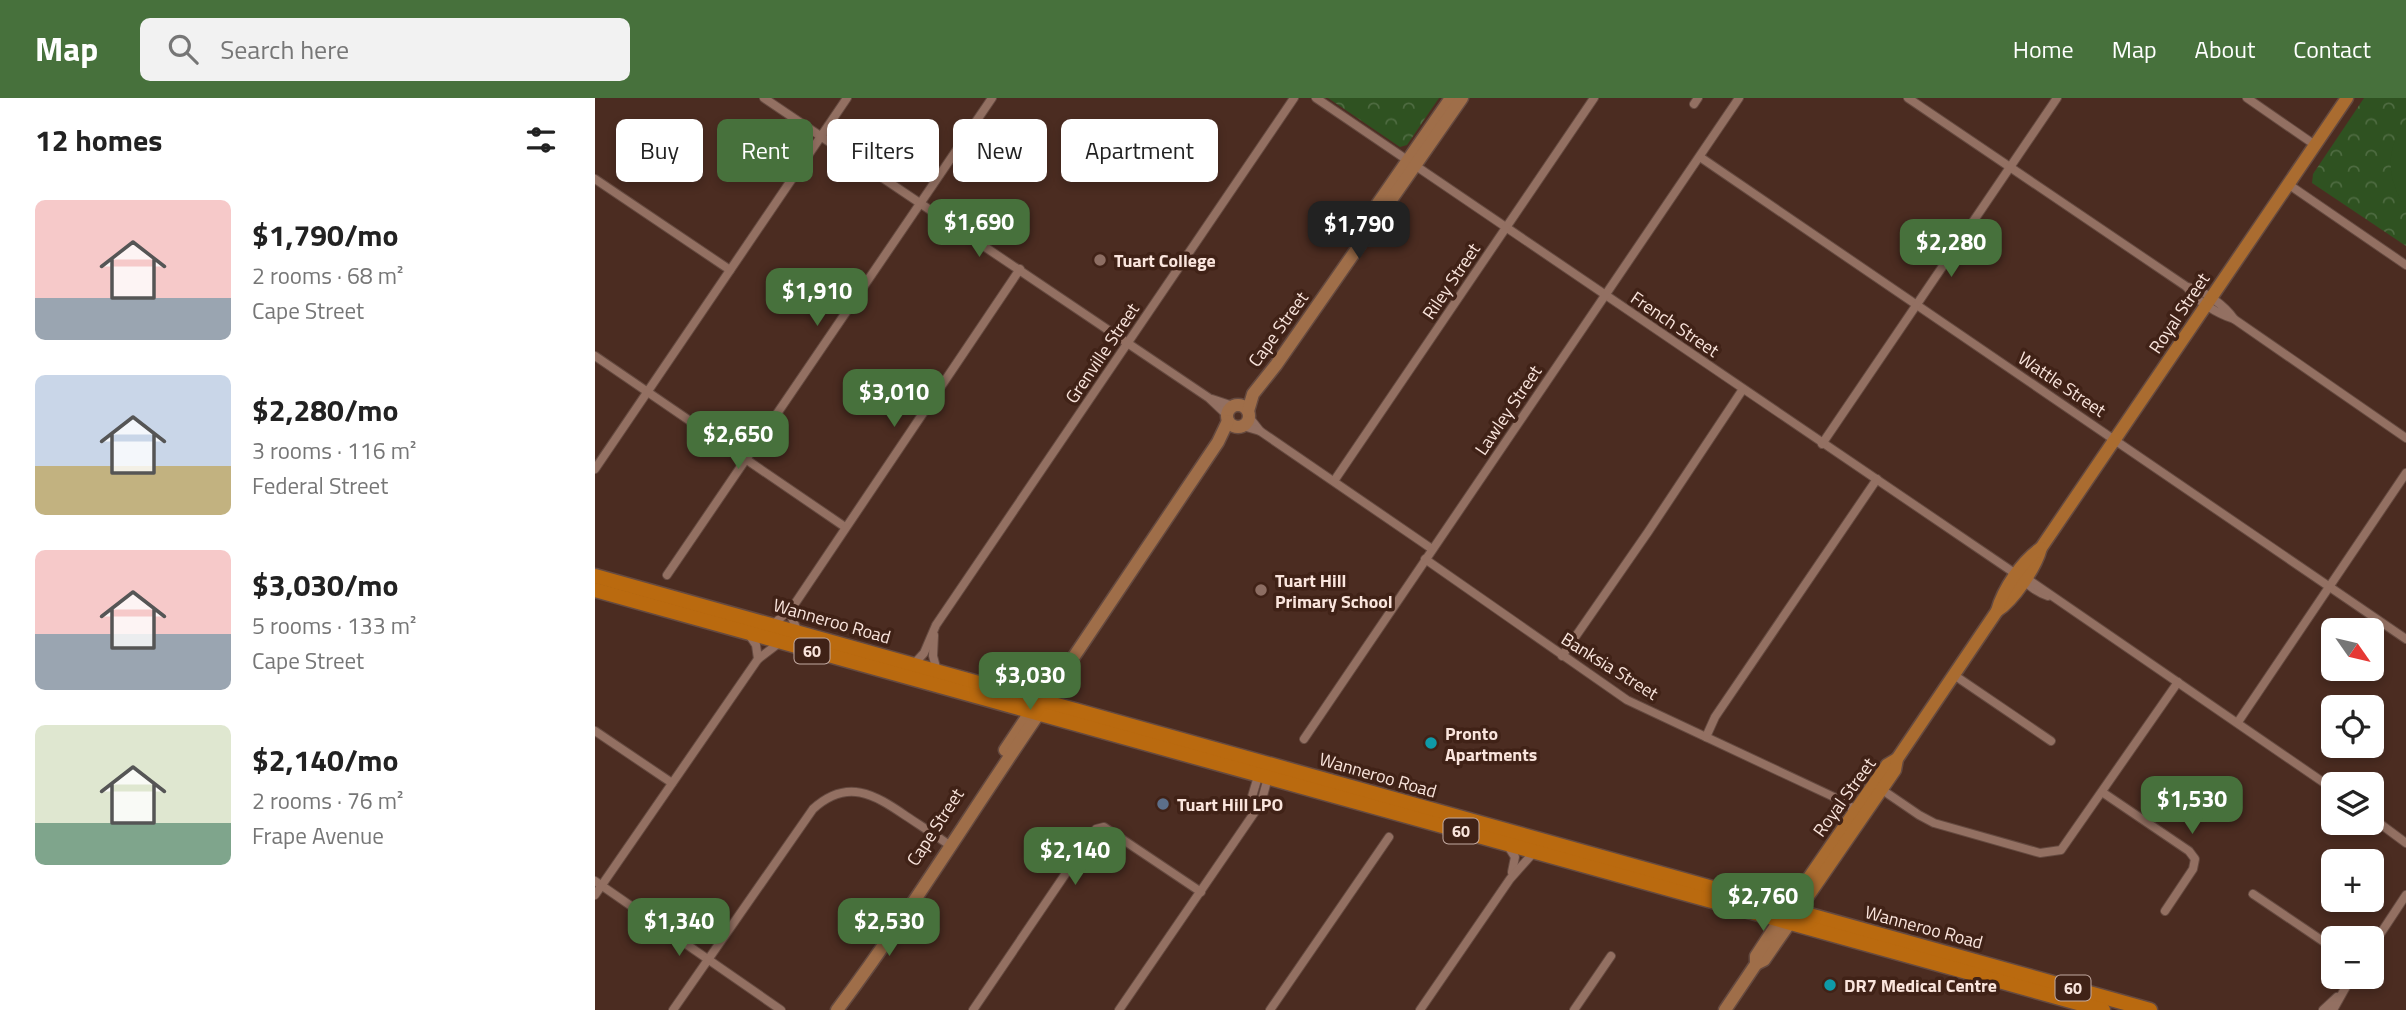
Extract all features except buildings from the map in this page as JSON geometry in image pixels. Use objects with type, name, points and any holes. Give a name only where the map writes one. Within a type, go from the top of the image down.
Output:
[{"type":"highway","name":"Wanneroo Road","points":[[595,576],[937,671],[1158,748],[2103,1010]]},
{"type":"highway","name":"Wanneroo Road","points":[[595,590],[1005,704],[1069,707],[1465,821],[2150,1010]]},
{"type":"highway","points":[[1123,722],[1157,740],[1158,748]]},
{"type":"highway","points":[[1170,735],[1173,744],[1180,748],[1239,771]]},
{"type":"main road","name":"Royal Street","points":[[1784,923],[1877,787],[1887,765],[1897,759],[1997,611],[2008,604],[2021,578],[2038,560],[2041,548],[2347,98]]},
{"type":"street","points":[[764,98],[1432,549]]},
{"type":"street","points":[[595,469],[847,98]]},
{"type":"street","points":[[667,575],[992,98]]},
{"type":"street","name":"Grenville Street","points":[[913,664],[924,653],[936,625],[1294,98]]},
{"type":"street","name":"French Street","points":[[1316,98],[2321,781]]},
{"type":"street","name":"Cape Street","points":[[1412,162],[1451,98]]},
{"type":"street","name":"Cape Street","points":[[837,1010],[881,951],[1039,706],[1059,670],[1067,670],[1218,442],[1412,162],[1461,98]]},
{"type":"street","name":"Riley Street","points":[[1334,481],[1594,98]]},
{"type":"street","name":"Lawley Street","points":[[1304,739],[1739,98]]},
{"type":"street","points":[[1908,98],[2187,287],[2196,288],[2208,301],[2229,312],[2234,319],[2406,438]]},
{"type":"street","points":[[1822,444],[2057,98]]},
{"type":"street","points":[[2247,98],[2315,145]]},
{"type":"street","name":"Wattle Street","points":[[1700,157],[2406,639]]},
{"type":"street","points":[[595,179],[730,270]]},
{"type":"street","points":[[2288,184],[2406,265]]},
{"type":"street","points":[[773,625],[794,605],[1020,269]]},
{"type":"street","points":[[595,356],[845,527]]},
{"type":"street","points":[[1562,656],[1649,532],[1743,389]]},
{"type":"street","points":[[2238,722],[2406,473]]},
{"type":"street","points":[[1706,737],[1715,717],[1877,479]]},
{"type":"street","name":"Banksia Street","points":[[1425,559],[1627,701],[1829,796],[1857,814]]},
{"type":"street","points":[[794,605],[792,618],[798,632]]},
{"type":"street","points":[[936,625],[932,649],[937,671]]},
{"type":"street","points":[[748,633],[756,645],[758,659]]},
{"type":"street","points":[[595,895],[598,883],[758,659],[779,643]]},
{"type":"street","points":[[1067,670],[1062,689],[1069,707]]},
{"type":"street","points":[[1954,675],[2051,741]]},
{"type":"street","points":[[1877,787],[1934,823],[2040,853],[2061,850],[2178,682]]},
{"type":"street","points":[[1005,704],[1014,715],[1015,735]]},
{"type":"street","name":"Cape Street","points":[[829,1010],[949,845],[1015,735],[1039,706]]},
{"type":"street","points":[[595,731],[672,783]]},
{"type":"street","points":[[1119,1010],[1261,803],[1267,762]]},
{"type":"street","points":[[673,1010],[813,808],[830,796],[853,792],[872,794],[949,845]]},
{"type":"street","points":[[2102,792],[2189,851],[2195,859],[2193,869],[2165,911]]},
{"type":"street","points":[[2384,826],[2406,841]]},
{"type":"street","points":[[973,1010],[1096,829],[1104,827],[1201,892]]},
{"type":"street","points":[[1270,1010],[1389,837]]},
{"type":"street","points":[[1506,843],[1516,863],[1510,878]]},
{"type":"street","points":[[1420,1010],[1510,878],[1535,851]]},
{"type":"street","points":[[598,883],[781,1010]]},
{"type":"street","points":[[2253,894],[2321,940]]},
{"type":"street","points":[[2384,929],[2406,896]]},
{"type":"street","name":"Royal Street","points":[[1725,1010],[1756,964],[1764,960],[1784,923]]},
{"type":"street","points":[[1574,1010],[1611,956]]},
{"type":"street","points":[[2333,1010],[2344,989]]},
{"type":"street","points":[[2323,1010],[2340,995]]},
{"type":"green space","points":[[1328,98],[1439,98],[1407,145],[1400,147]]},
{"type":"green space","points":[[2364,98],[2406,98],[2406,246],[2312,183],[2313,174]]},
{"type":"green space","points":[[2406,119],[2406,209],[2392,175],[2391,153]]},
{"type":"place","name":"Tuart College","points":[[1100,260]]},
{"type":"place","name":"Tuart Hill Primary School","points":[[1261,590]]},
{"type":"place","name":"Pronto Apartments","points":[[1431,743]]},
{"type":"place","name":"Tuart Hill LPO","points":[[1163,804]]},
{"type":"place","name":"DR7 Medical Centre","points":[[1830,985]]}]
